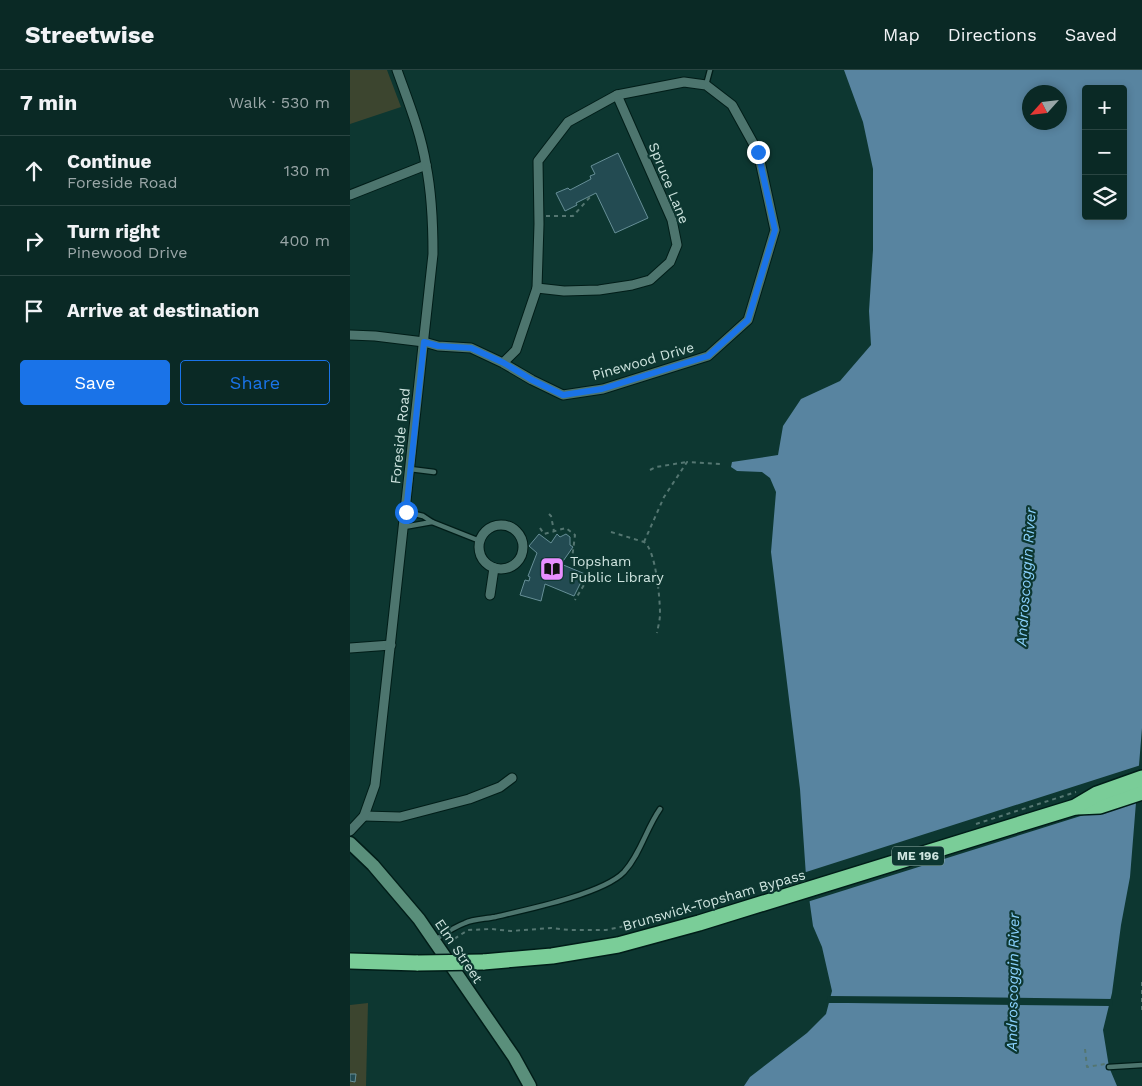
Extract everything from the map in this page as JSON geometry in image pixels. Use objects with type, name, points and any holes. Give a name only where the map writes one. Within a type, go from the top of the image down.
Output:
[{"type":"highway","name":"ME 196","points":[[1075,807],[1097,794],[1142,778]]},
{"type":"highway","name":"ME 196","points":[[1075,807],[1100,806],[1142,792]]},
{"type":"highway","name":"Brunswick-Topsham Bypass","points":[[350,961],[482,962],[552,956],[618,945],[699,923],[757,899],[1075,807]]},
{"type":"main road","name":"Elm Street","points":[[350,843],[396,891],[419,919],[514,1057],[530,1086]]},
{"type":"street","name":"Foreside Road","points":[[350,831],[364,816],[375,785],[433,254],[432,208],[426,165],[417,127],[396,70]]},
{"type":"street","points":[[504,363],[516,350],[537,288],[538,162],[568,122],[618,96],[684,82],[706,85]]},
{"type":"street","name":"Pinewood Drive","points":[[350,335],[424,342],[438,346],[471,348],[504,363],[532,380],[563,395],[602,389],[708,356],[748,320],[775,230],[758,152],[732,105],[706,85]]},
{"type":"street","name":"Spruce Lane","points":[[537,288],[564,291],[599,290],[632,285],[650,280],[670,262],[677,245],[672,220],[618,96]]},
{"type":"street","points":[[350,195],[426,165]]},
{"type":"street","points":[[500,525],[513,528],[521,539],[522,553],[514,564],[508,568],[494,568],[483,560],[479,547],[480,541],[488,530],[500,525]]},
{"type":"street","points":[[490,595],[494,568]]},
{"type":"street","points":[[350,648],[391,645]]},
{"type":"street","points":[[364,816],[400,817],[469,799],[500,787],[512,778]]},
{"type":"lane","points":[[706,85],[710,70]]},
{"type":"lane","points":[[410,469],[434,472]]},
{"type":"lane","points":[[406,512],[423,516],[432,522],[480,541]]},
{"type":"lane","points":[[404,527],[432,522]]},
{"type":"lane","points":[[437,945],[466,922],[544,905],[596,888],[613,880],[623,873],[633,860],[653,819],[660,809]]},
{"type":"lane","points":[[1109,1065],[1142,1065]]},
{"type":"path","points":[[537,220],[573,216],[591,196]]},
{"type":"path","points":[[576,206],[579,209]]},
{"type":"path","points":[[644,542],[664,497],[687,462]]},
{"type":"path","points":[[650,470],[656,467],[687,462],[720,464]]},
{"type":"path","points":[[549,514],[554,531]]},
{"type":"path","points":[[540,528],[544,534],[566,528],[573,532],[576,539],[573,562],[586,568],[591,573],[576,600]]},
{"type":"path","points":[[611,532],[644,542],[648,545],[658,584],[660,614],[657,633]]},
{"type":"path","points":[[974,825],[1083,790]]},
{"type":"path","points":[[437,945],[468,930],[491,929],[511,931],[550,928],[606,930],[757,899]]},
{"type":"path","points":[[1142,982],[1142,1014]]},
{"type":"path","points":[[1084,1049],[1087,1066],[1109,1065]]},
{"type":"green space","points":[[350,70],[387,70],[401,107],[350,124]]},
{"type":"green space","points":[[368,1003],[366,1086],[350,1086],[350,1005]]},
{"type":"water","name":"Androscoggin River","points":[[844,70],[1142,70],[1142,728],[1130,877],[1121,925],[1112,993],[1103,1030],[1109,1067],[1117,1086],[744,1086],[750,1077],[807,1033],[826,1014],[832,991],[822,947],[813,926],[806,876],[800,789],[771,552],[776,492],[770,478],[762,472],[737,471],[731,467],[732,462],[778,455],[783,426],[801,399],[840,381],[871,345],[869,311],[873,250],[873,169],[863,122]]},
{"type":"pier","points":[[1141,765],[1138,798],[807,902],[803,873]]},
{"type":"pier","points":[[828,996],[1113,999],[1112,1006],[826,1003]]},
{"type":"building","points":[[618,153],[648,218],[615,233],[596,193],[565,211],[556,193],[568,188],[570,190],[591,179],[590,176],[595,174],[591,166]]},
{"type":"building","name":"Topsham Public Library","points":[[539,534],[551,543],[557,534],[560,537],[566,534],[570,537],[570,545],[573,547],[561,564],[585,574],[574,596],[545,584],[541,601],[520,595],[525,580],[529,581],[530,577],[528,576],[537,553],[529,546]]},
{"type":"building","points":[[350,1074],[356,1074],[355,1082],[350,1081]]},
{"type":"place","name":"Topsham Public Library","points":[[552,569]]},
{"type":"route","points":[[406,512],[424,342],[438,346],[471,348],[504,363],[532,380],[563,395],[602,389],[708,356],[748,320],[775,230],[758,152]]}]
